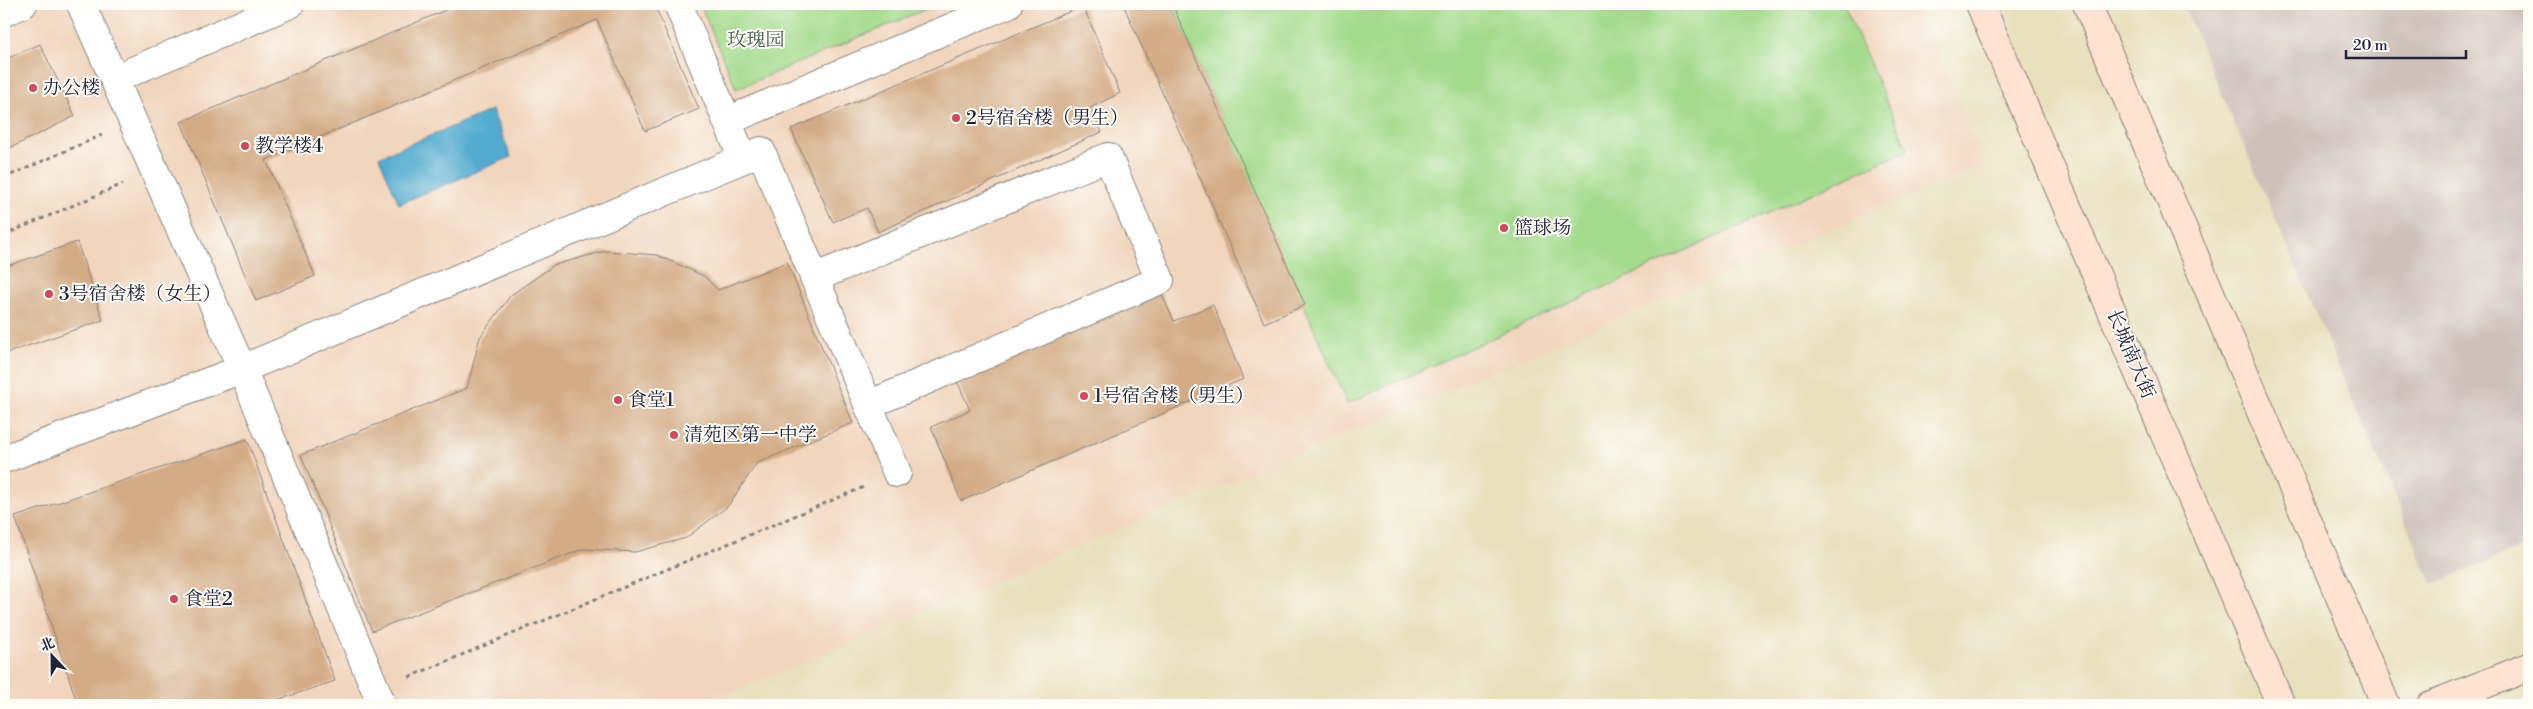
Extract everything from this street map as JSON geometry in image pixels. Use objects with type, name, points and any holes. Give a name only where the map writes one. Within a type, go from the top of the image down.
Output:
[{"type":"street","points":[[4,12],[23,4]]},
{"type":"street","points":[[81,4],[242,369],[379,698]]},
{"type":"street","points":[[114,79],[290,4]]},
{"type":"street","points":[[678,4],[742,159]]},
{"type":"street","points":[[727,121],[1008,4]]},
{"type":"street","name":"长城南大街","points":[[1980,4],[2281,705]]},
{"type":"street","points":[[2086,4],[2386,705]]},
{"type":"street","points":[[4,459],[242,369],[761,151],[897,473]]},
{"type":"street","points":[[814,278],[1108,157],[1160,280],[868,404]]},
{"type":"street","points":[[2431,705],[2529,667]]},
{"type":"path","points":[[4,178],[133,121]]},
{"type":"path","points":[[4,235],[155,170]]},
{"type":"path","points":[[379,698],[897,473]]},
{"type":"shaded area","name":"清苑区第一中学","points":[[4,4],[1916,4],[1985,164],[703,705],[4,705]]},
{"type":"shaded area","points":[[2183,4],[2529,4],[2529,545],[2432,584]]},
{"type":"green space","name":"玫瑰园","points":[[700,4],[938,4],[736,89]]},
{"type":"green space","name":"篮球场","points":[[1172,4],[1844,4],[1908,150],[1347,404]]},
{"type":"water","points":[[492,110],[511,157],[399,204],[379,157]]},
{"type":"building","name":"教学楼4","points":[[460,4],[654,4],[699,109],[645,131],[597,20],[266,160],[315,276],[256,301],[181,122]]},
{"type":"building","points":[[1123,4],[1172,4],[1305,305],[1264,323]]},
{"type":"building","name":"2号宿舍楼（男生）","points":[[1083,6],[1120,93],[1090,108],[1102,132],[878,232],[867,208],[833,222],[791,129]]},
{"type":"building","name":"办公楼","points":[[40,44],[75,116],[4,151],[4,60]]},
{"type":"building","name":"3号宿舍楼（女生）","points":[[77,242],[103,320],[4,354],[4,267]]},
{"type":"building","name":"食堂1","points":[[605,251],[657,255],[704,276],[718,290],[787,262],[853,423],[757,463],[728,506],[686,538],[635,552],[583,549],[372,631],[301,455],[467,388],[480,337],[511,295],[554,265]]},
{"type":"building","name":"1号宿舍楼（男生）","points":[[1161,293],[1174,321],[1213,305],[1243,379],[961,501],[931,427],[970,410],[957,381]]},
{"type":"building","name":"食堂2","points":[[247,439],[335,681],[262,705],[78,705],[15,517]]},
{"type":"place","name":"办公楼","points":[[33,88]]},
{"type":"place","name":"2号宿舍楼（男生）","points":[[956,118]]},
{"type":"place","name":"教学楼4","points":[[245,146]]},
{"type":"place","name":"篮球场","points":[[1504,228]]},
{"type":"place","name":"3号宿舍楼（女生）","points":[[49,294]]},
{"type":"place","name":"1号宿舍楼（男生）","points":[[1084,396]]},
{"type":"place","name":"食堂1","points":[[618,400]]},
{"type":"place","name":"清苑区第一中学","points":[[674,435]]},
{"type":"place","name":"食堂2","points":[[174,599]]}]
